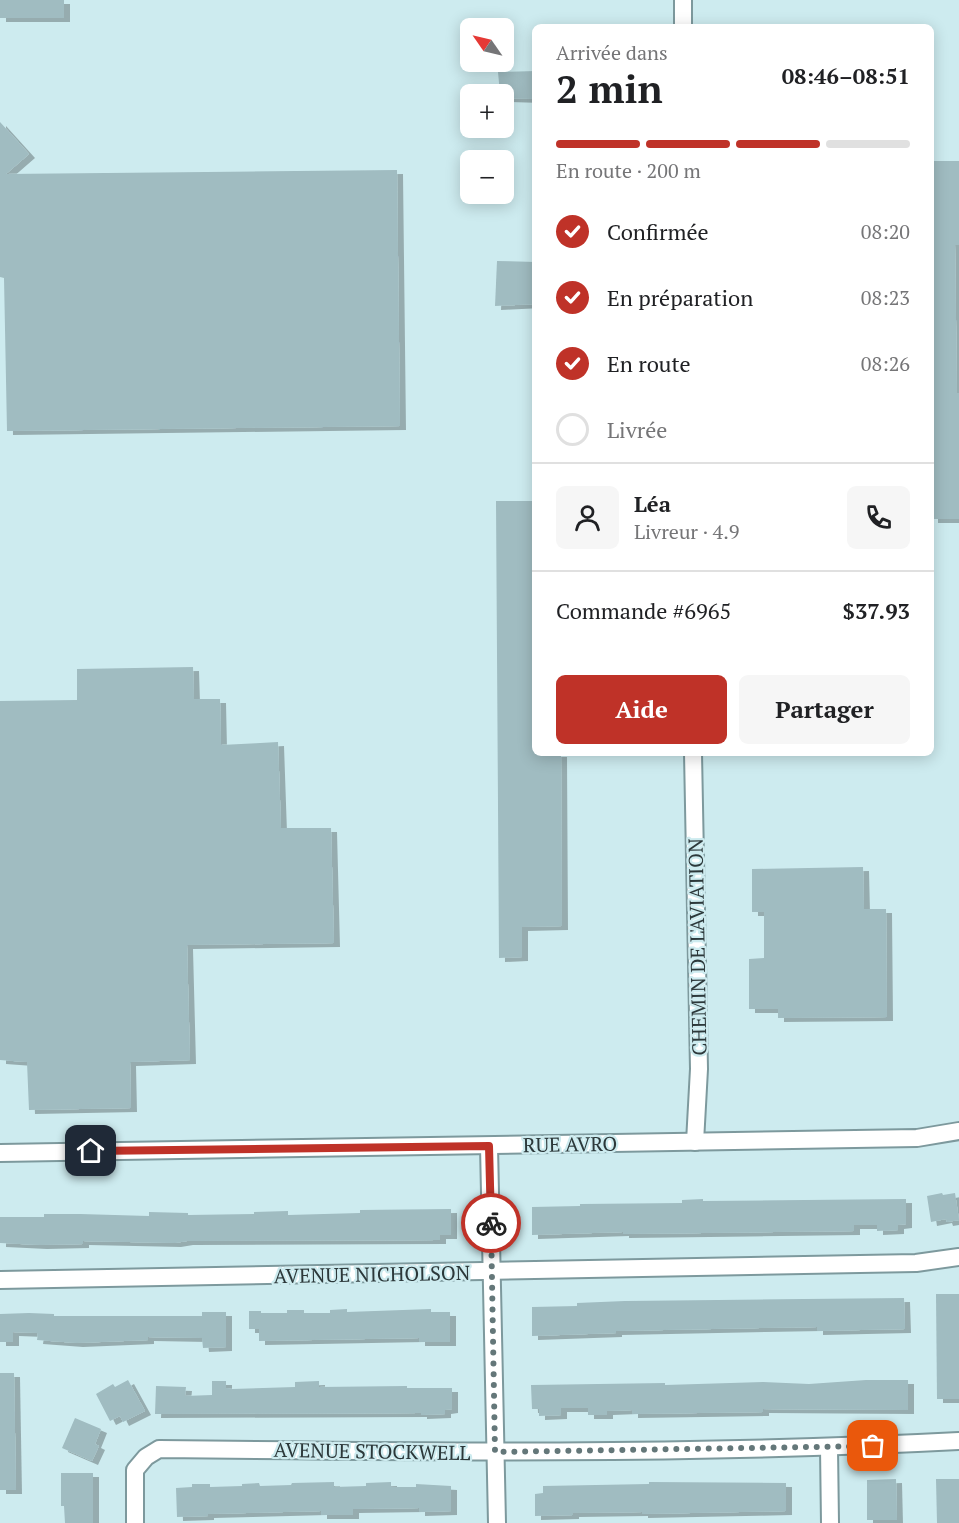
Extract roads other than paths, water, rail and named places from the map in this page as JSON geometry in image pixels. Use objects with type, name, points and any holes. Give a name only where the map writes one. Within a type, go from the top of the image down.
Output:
[{"type":"street","points":[[683,0],[683,24]]},
{"type":"street","name":"CHEMIN DE L'AVIATION","points":[[693,756],[699,1069],[695,1142]]},
{"type":"street","name":"RUE AVRO","points":[[0,1152],[916,1138],[959,1131]]},
{"type":"street","points":[[489,1146],[497,1523]]},
{"type":"street","name":"AVENUE NICHOLSON","points":[[0,1280],[916,1263],[959,1257]]},
{"type":"street","name":"AVENUE STOCKWELL","points":[[135,1523],[135,1470],[146,1457],[159,1449],[495,1452],[830,1448],[959,1441]]},
{"type":"street","points":[[830,1448],[830,1523]]}]
